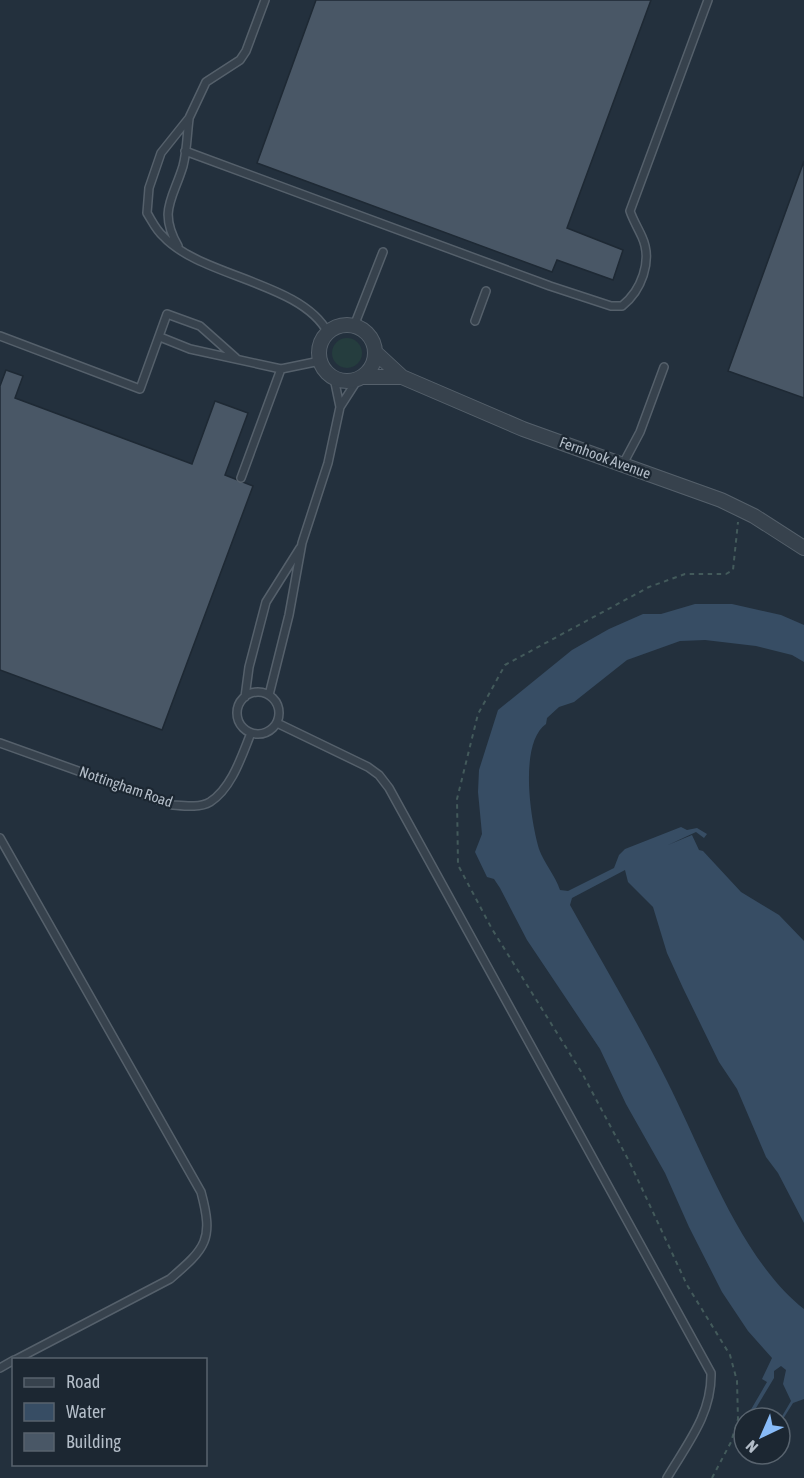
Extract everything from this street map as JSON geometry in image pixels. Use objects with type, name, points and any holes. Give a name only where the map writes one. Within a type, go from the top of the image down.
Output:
[{"type":"street","points":[[354,326],[369,336],[375,352],[370,370],[361,378],[350,381],[334,378],[320,361],[319,349],[328,333],[338,327],[354,326]]},
{"type":"street","name":"Fernhook Avenue","points":[[375,352],[402,377],[523,429],[623,464],[738,509],[804,548]]},
{"type":"street","name":"Fernhook Avenue","points":[[361,378],[402,377]]},
{"type":"lane","points":[[265,0],[246,51],[240,60],[206,82],[189,118],[161,153],[150,188],[147,213],[163,237],[180,248],[299,304],[321,320],[328,333]]},
{"type":"lane","points":[[185,151],[550,286],[611,306],[622,306],[641,284],[646,259],[643,239],[630,211],[708,0]]},
{"type":"lane","points":[[180,248],[168,229],[169,200],[183,165],[189,118]]},
{"type":"lane","points":[[354,326],[383,252]]},
{"type":"lane","points":[[475,321],[486,291]]},
{"type":"lane","points":[[0,336],[140,389],[167,314],[200,326],[236,358]]},
{"type":"lane","points":[[160,337],[190,348],[281,369],[320,361]]},
{"type":"lane","points":[[623,464],[640,432],[664,367]]},
{"type":"lane","points":[[241,478],[281,369]]},
{"type":"lane","points":[[269,695],[289,615],[302,543],[328,463],[340,407],[334,378]]},
{"type":"lane","points":[[340,407],[361,378]]},
{"type":"lane","points":[[245,696],[261,692],[269,695],[278,707],[277,723],[266,733],[251,733],[240,723],[238,709],[245,696],[249,667],[266,602],[302,543]]},
{"type":"lane","points":[[277,723],[368,767],[379,775],[389,788],[711,1373],[711,1394],[705,1416],[667,1478]]},
{"type":"lane","name":"Nottingham Road","points":[[0,743],[173,805],[194,806],[210,802],[225,787],[251,733]]},
{"type":"lane","points":[[0,838],[201,1192],[209,1221],[203,1244],[189,1262],[170,1279],[18,1358]]},
{"type":"path","points":[[712,1478],[731,1442],[738,1419],[737,1381],[730,1355],[687,1285],[630,1163],[582,1074],[492,929],[458,865],[457,799],[478,714],[505,665],[649,587],[685,574],[726,574],[733,570],[738,537],[738,509]]},
{"type":"green space","points":[[347,338],[353,339],[361,347],[361,359],[353,367],[347,368],[341,367],[333,359],[332,353],[333,347],[341,339]]},
{"type":"water","points":[[695,604],[732,604],[781,615],[804,625],[804,662],[792,655],[756,646],[705,640],[680,641],[627,660],[574,702],[559,707],[547,718],[546,724],[532,747],[529,782],[532,819],[539,849],[544,859],[560,890],[568,891],[614,868],[619,855],[625,849],[681,827],[687,830],[697,828],[707,834],[704,838],[696,832],[668,845],[692,835],[699,850],[703,851],[741,892],[779,915],[804,941],[804,1223],[778,1173],[766,1157],[737,1089],[719,1062],[683,988],[667,953],[653,907],[628,882],[625,870],[572,898],[570,905],[656,1059],[742,1234],[761,1263],[804,1309],[804,1399],[791,1406],[788,1406],[791,1401],[783,1384],[786,1370],[781,1366],[774,1371],[774,1378],[757,1406],[753,1406],[767,1382],[762,1379],[772,1358],[748,1331],[722,1292],[665,1173],[626,1104],[600,1049],[527,940],[500,888],[494,879],[487,877],[475,852],[482,834],[478,792],[479,770],[498,710],[572,650],[609,629],[643,614],[661,614]]},
{"type":"building","points":[[316,0],[651,0],[567,228],[623,250],[613,280],[557,260],[552,272],[257,163]]},
{"type":"building","points":[[804,161],[804,398],[728,371]]},
{"type":"building","points":[[6,370],[23,376],[15,398],[192,464],[215,401],[248,413],[225,475],[253,486],[162,730],[0,670],[0,386]]}]
